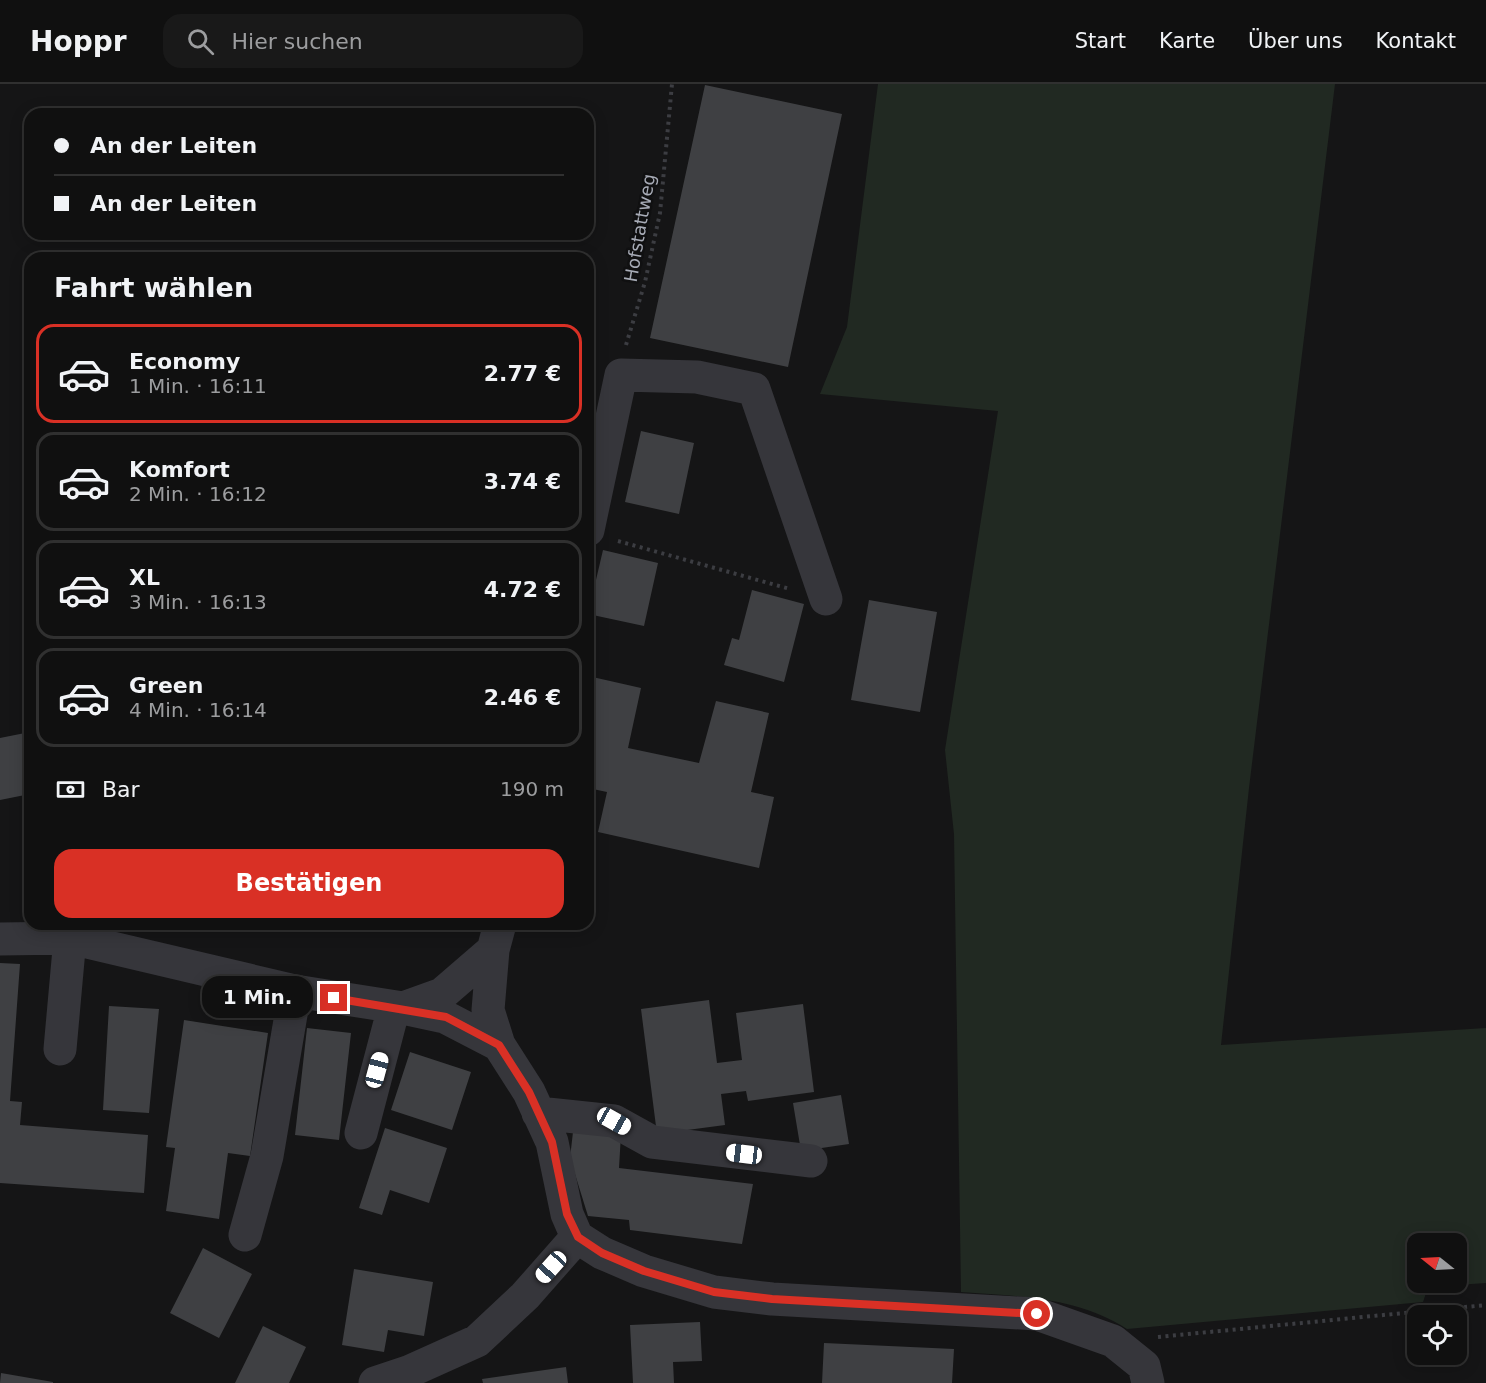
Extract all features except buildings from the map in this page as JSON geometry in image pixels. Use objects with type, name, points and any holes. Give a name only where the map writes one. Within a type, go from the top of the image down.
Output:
[{"type":"street","points":[[598,534],[621,375],[697,377],[754,389],[826,599]]},
{"type":"street","points":[[398,1008],[442,994],[497,937]]},
{"type":"street","points":[[497,937],[488,1010],[499,1045],[529,1092],[552,1142],[567,1214],[578,1237],[602,1253],[644,1271],[714,1292],[772,1299],[1037,1314],[1113,1341],[1144,1366],[1148,1383]]},
{"type":"street","points":[[0,939],[70,938],[295,991],[446,1017],[499,1045]]},
{"type":"street","points":[[60,1049],[70,938]]},
{"type":"street","points":[[245,1235],[267,1156],[295,991]]},
{"type":"street","points":[[361,1132],[398,1008]]},
{"type":"street","points":[[538,1113],[614,1121],[652,1142],[811,1161]]},
{"type":"street","points":[[375,1383],[408,1372],[477,1341],[525,1296],[578,1237]]},
{"type":"path","name":"Hofstattweg","points":[[621,375],[626,344],[645,282],[660,213],[672,84]]},
{"type":"path","points":[[598,534],[826,599]]},
{"type":"path","points":[[1113,1341],[1486,1305]]},
{"type":"shaded area","points":[[878,84],[1335,84],[1249,788],[1221,1045],[1486,1028],[1486,1283],[1467,1284],[1467,1233],[1407,1233],[1407,1293],[1426,1293],[1423,1302],[1127,1329],[1108,1318],[1068,1304],[1026,1297],[961,1292],[954,834],[945,750],[998,411],[820,394],[847,327]]},
{"type":"route","points":[[334,998],[446,1017],[499,1045],[529,1092],[552,1142],[567,1214],[578,1237],[602,1253],[644,1271],[714,1292],[772,1299],[1037,1314]]}]
